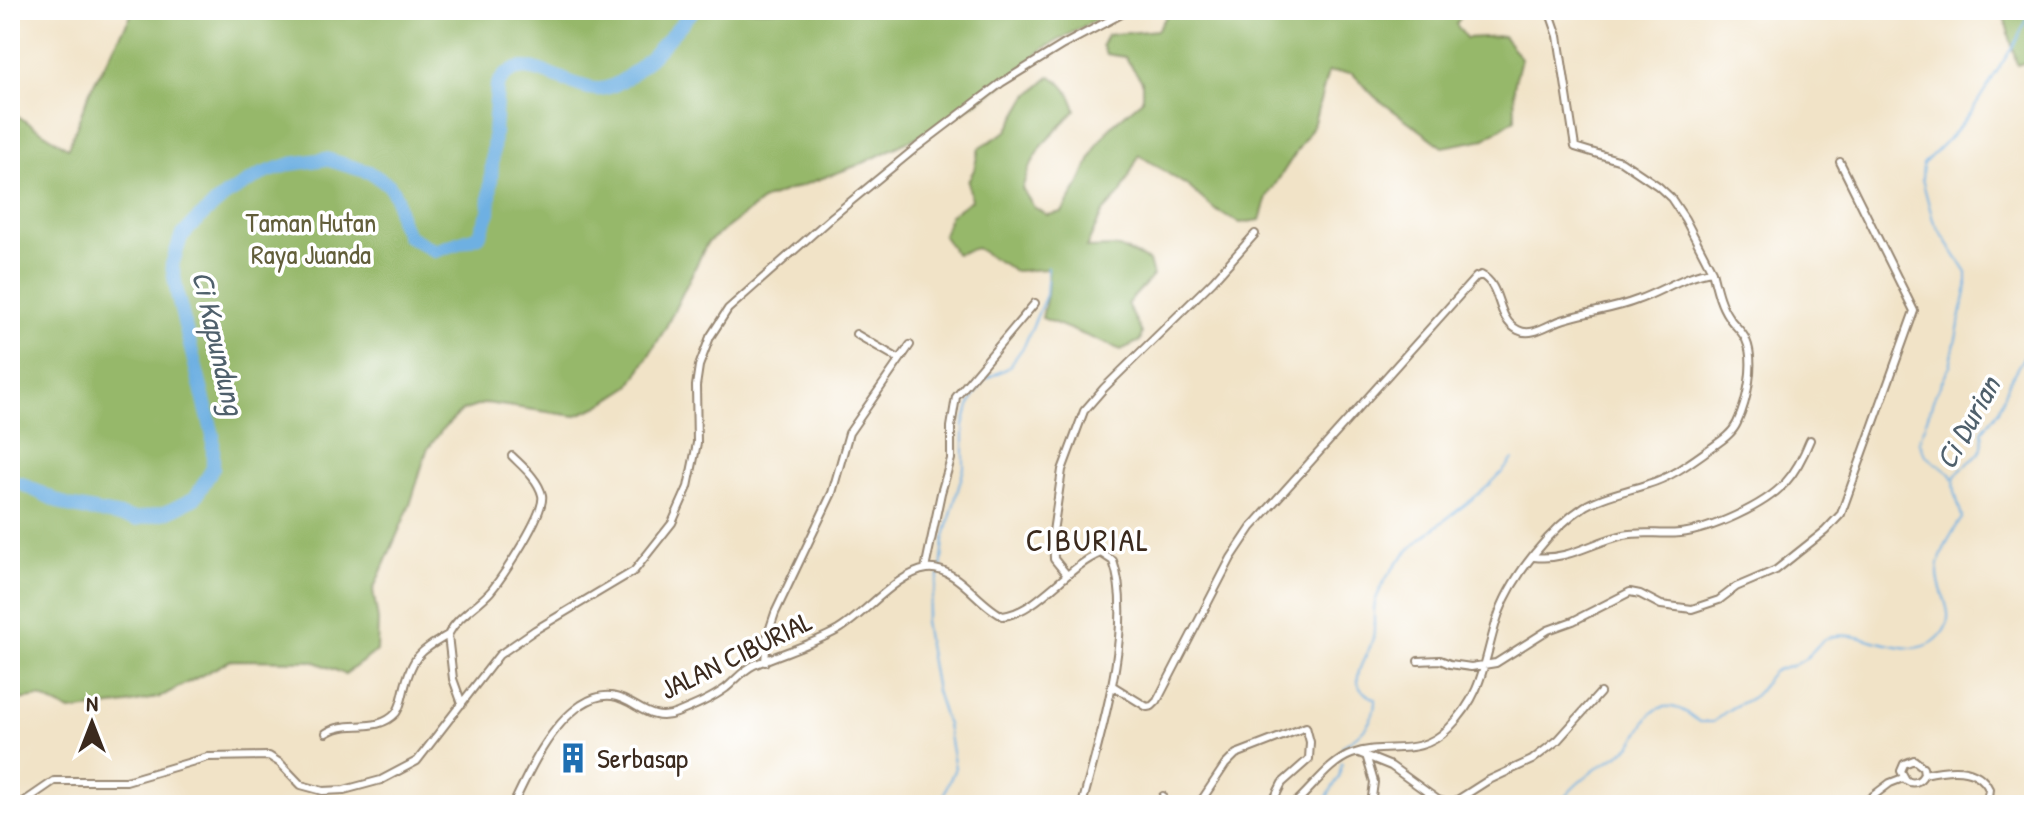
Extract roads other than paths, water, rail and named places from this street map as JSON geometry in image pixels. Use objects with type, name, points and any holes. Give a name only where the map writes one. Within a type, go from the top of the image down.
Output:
[{"type":"street","points":[[19,805],[54,781],[126,781],[208,757],[269,756],[275,758],[306,788],[323,791],[344,790],[393,775],[417,761],[499,655],[565,611],[634,571],[672,523],[688,487],[697,443],[696,386],[699,366],[710,337],[728,309],[833,216],[1001,83],[1129,10]]},
{"type":"street","points":[[1293,805],[1333,765],[1356,752],[1406,750],[1439,737],[1450,727],[1480,684],[1500,612],[1518,575],[1558,529],[1586,505],[1671,474],[1724,439],[1737,423],[1742,409],[1749,369],[1747,341],[1723,307],[1712,271],[1685,219],[1671,198],[1658,186],[1621,161],[1575,147],[1558,36],[1549,10]]},
{"type":"street","points":[[1418,661],[1440,660],[1450,664],[1485,666],[1506,659],[1532,639],[1630,592],[1675,608],[1692,609],[1719,600],[1736,587],[1776,570],[1825,531],[1841,514],[1914,311],[1840,162]]},
{"type":"street","points":[[1067,575],[1054,559],[1053,532],[1062,470],[1084,411],[1213,281],[1255,234]]},
{"type":"street","points":[[1113,686],[1147,707],[1157,701],[1225,569],[1251,528],[1476,277],[1481,275],[1487,278],[1507,322],[1518,331],[1529,333],[1572,316],[1634,302],[1684,277],[1712,271]]},
{"type":"street","points":[[1035,303],[956,397],[951,427],[951,459],[925,569],[945,572],[957,579],[984,605],[1003,616],[1022,610],[1098,554],[1106,555],[1113,561],[1121,588],[1121,604],[1113,686],[1082,805]]},
{"type":"street","points":[[856,334],[899,359]]},
{"type":"street","points":[[765,662],[767,637],[775,613],[832,493],[849,433],[910,345]]},
{"type":"street","points":[[1534,557],[1576,553],[1623,535],[1681,533],[1728,519],[1784,485],[1810,440]]},
{"type":"street","points":[[326,733],[333,728],[367,726],[388,719],[401,705],[415,657],[448,635],[463,614],[490,592],[540,513],[542,496],[536,482],[512,456]]},
{"type":"street","name":"JALAN CIBURIAL","points":[[513,805],[536,761],[578,707],[589,701],[615,696],[651,715],[671,716],[715,695],[753,665],[838,630],[872,606],[903,578],[925,569]]},
{"type":"street","points":[[448,635],[453,679],[462,704]]},
{"type":"street","points":[[1356,752],[1402,773],[1438,800],[1451,804],[1487,781],[1532,760],[1558,740],[1600,693]]},
{"type":"street","points":[[1199,804],[1236,754],[1306,727],[1310,742],[1309,759],[1282,783],[1271,805]]},
{"type":"street","points":[[1366,755],[1374,782],[1371,805]]},
{"type":"street","points":[[1903,778],[1902,767],[1910,760],[1920,763],[1924,774]]},
{"type":"street","points":[[1903,778],[1916,782],[1924,774],[1965,771],[1980,776],[1989,789],[1987,805]]},
{"type":"street","points":[[1861,805],[1890,783],[1903,778]]},
{"type":"street","points":[[1158,805],[1163,796]]},
{"type":"waterway","name":"Ci Kapundung","points":[[10,482],[22,484],[68,506],[136,519],[167,512],[195,498],[213,468],[213,435],[172,265],[181,237],[196,221],[225,196],[262,174],[291,164],[326,159],[369,172],[389,185],[408,236],[435,251],[479,236],[489,212],[497,86],[506,75],[517,69],[529,69],[582,86],[608,88],[649,59],[694,10]]},
{"type":"waterway","points":[[1953,479],[1925,455],[1919,442],[1935,395],[1950,366],[1967,287],[1967,273],[1933,220],[1922,179],[1923,164],[1971,112],[2032,10]]},
{"type":"waterway","points":[[937,805],[955,768],[947,725],[936,691],[924,622],[941,570],[944,540],[964,468],[964,425],[969,406],[984,380],[1008,368],[1024,346],[1046,295],[1048,267]]},
{"type":"waterway","name":"Ci Durian","points":[[1559,805],[1586,777],[1630,746],[1655,710],[1676,708],[1699,722],[1713,722],[1754,696],[1773,672],[1802,661],[1830,637],[1849,636],[1907,648],[1932,642],[1943,632],[1948,610],[1939,581],[1940,558],[1962,518],[1955,493],[1955,479],[1958,472],[1978,455],[1983,442],[1982,431],[1999,410],[2010,380],[2034,339]]},
{"type":"waterway","points":[[1340,757],[1343,746],[1370,721],[1375,707],[1375,699],[1361,690],[1358,676],[1373,637],[1376,599],[1387,576],[1420,540],[1479,494],[1513,459]]},
{"type":"waterway","points":[[1322,805],[1339,777],[1342,763]]},
{"type":"place","name":"Serbasap","points":[[573,758]]},
{"type":"district","name":"CIBURIAL","points":[[1088,540]]},
{"type":"park label","name":"Taman Hutan Raya Juanda","points":[[311,238]]}]
